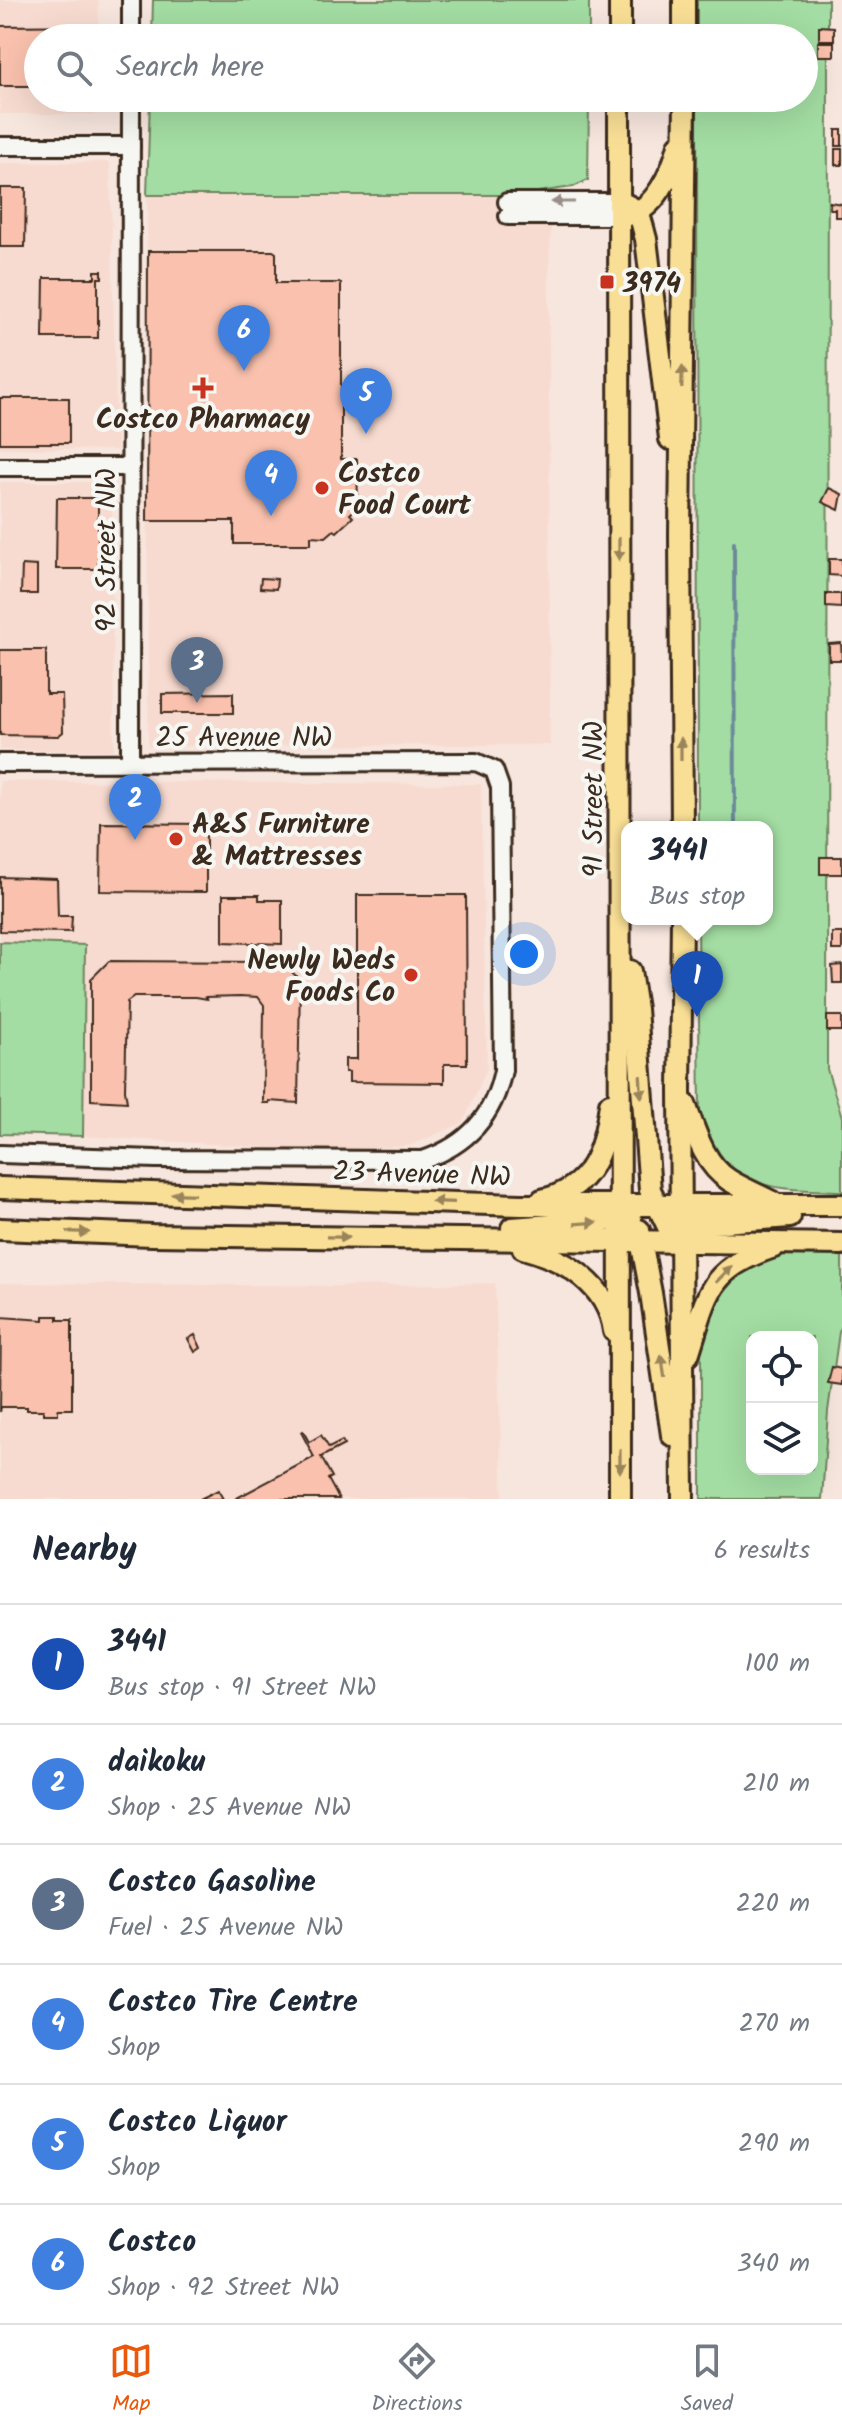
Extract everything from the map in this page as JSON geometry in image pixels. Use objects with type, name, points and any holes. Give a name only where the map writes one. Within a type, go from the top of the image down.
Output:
[{"type":"main road","points":[[620,0],[620,24]]},
{"type":"main road","name":"91 Street NW","points":[[620,112],[625,210],[620,1036],[631,1223],[663,1366],[681,1499]]},
{"type":"main road","points":[[680,534],[646,239],[625,210],[659,189],[673,165],[683,112]]},
{"type":"main road","points":[[682,821],[680,534],[685,112]]},
{"type":"main road","points":[[620,899],[621,906]]},
{"type":"main road","points":[[624,925],[636,1009],[648,1180],[671,1219]]},
{"type":"main road","points":[[681,1499],[683,1370],[671,1219],[680,1090],[682,925]]},
{"type":"main road","points":[[521,1205],[557,1196],[577,1184],[602,1149],[620,1036]]},
{"type":"main road","points":[[680,1090],[711,1163],[729,1181],[778,1205]]},
{"type":"main road","name":"23 Avenue NW","points":[[0,1188],[521,1205],[631,1223],[778,1205],[842,1205]]},
{"type":"main road","points":[[368,1238],[671,1219],[842,1213]]},
{"type":"main road","name":"23 Avenue NW","points":[[671,1219],[787,1243],[842,1244]]},
{"type":"main road","name":"23 Avenue NW","points":[[0,1229],[152,1235],[620,1241],[631,1223]]},
{"type":"main road","points":[[492,1240],[544,1253],[594,1285],[613,1319],[620,1366]]},
{"type":"main road","points":[[620,1241],[620,1499]]},
{"type":"main road","points":[[683,1370],[703,1305],[721,1274],[738,1261],[787,1243]]},
{"type":"street","points":[[131,0],[131,24]]},
{"type":"street","name":"92 Street NW","points":[[130,763],[131,112]]},
{"type":"street","points":[[0,146],[131,146]]},
{"type":"street","points":[[508,209],[625,210]]},
{"type":"street","points":[[0,467],[131,467]]},
{"type":"street","name":"25 Avenue NW","points":[[0,763],[406,761],[476,762],[488,766],[497,776],[500,787],[503,1070],[497,1096],[483,1121]]},
{"type":"street","name":"23 Avenue NW","points":[[0,1154],[156,1159],[423,1160],[442,1154],[483,1121]]},
{"type":"shaded area","points":[[0,0],[99,0],[98,24],[24,24],[24,112],[97,114],[0,114]]},
{"type":"shaded area","points":[[110,162],[117,450],[0,448],[0,163]]},
{"type":"shaded area","points":[[552,193],[549,282],[550,745],[148,746],[147,196]]},
{"type":"shaded area","points":[[0,482],[112,482],[114,750],[0,750]]},
{"type":"shaded area","points":[[0,781],[481,784],[487,1069],[463,1123],[409,1146],[322,1151],[83,1136],[85,945],[0,942]]},
{"type":"shaded area","points":[[0,1283],[348,1286],[495,1283],[503,1499],[0,1499]]},
{"type":"green space","points":[[153,0],[589,0],[589,24],[152,24]]},
{"type":"green space","points":[[697,0],[828,0],[827,1069],[842,1117],[842,1191],[772,1186],[752,1181],[735,1172],[720,1159],[708,1140],[700,1114],[698,925],[773,925],[773,821],[698,821],[697,112],[818,112],[818,24],[697,24]]},
{"type":"green space","points":[[150,112],[589,112],[588,180],[573,187],[516,195],[147,195]]},
{"type":"green space","points":[[0,942],[85,945],[83,1136],[0,1134]]},
{"type":"green space","points":[[842,1252],[842,1326],[828,1411],[822,1499],[701,1499],[701,1346],[706,1324],[727,1280],[775,1253]]},
{"type":"building","points":[[0,26],[24,26],[24,86],[0,86]]},
{"type":"building","points":[[819,26],[834,27],[834,40],[819,40]]},
{"type":"building","points":[[818,42],[834,42],[834,56],[818,56]]},
{"type":"building","points":[[836,130],[842,130],[842,146],[836,146]]},
{"type":"building","points":[[835,149],[842,149],[842,165],[835,165]]},
{"type":"building","points":[[0,188],[26,188],[25,247],[0,247]]},
{"type":"building","points":[[830,202],[842,204],[842,217],[835,217],[835,209],[830,209]]},
{"type":"building","points":[[148,251],[273,251],[276,253],[276,283],[341,283],[341,459],[357,459],[358,507],[350,514],[353,517],[337,532],[334,530],[326,537],[311,536],[311,544],[234,544],[234,521],[147,521]]},
{"type":"building","points":[[95,271],[102,271],[102,278],[98,278],[98,338],[43,338],[44,278],[95,278]]},
{"type":"building","points":[[0,398],[69,398],[69,443],[0,443]]},
{"type":"building","points":[[829,488],[842,494],[839,510],[822,502]]},
{"type":"building","points":[[57,498],[98,498],[98,569],[56,569]]},
{"type":"building","points":[[829,559],[842,559],[842,576],[829,575]]},
{"type":"building","points":[[22,565],[37,566],[37,594],[21,594]]},
{"type":"building","points":[[261,578],[277,579],[276,589],[260,588]]},
{"type":"building","points":[[826,594],[841,594],[841,608],[826,607]]},
{"type":"building","points":[[841,643],[842,660],[829,660],[829,644]]},
{"type":"building","points":[[0,650],[46,650],[46,694],[62,694],[63,732],[58,736],[0,735]]},
{"type":"building","points":[[233,693],[233,713],[162,713],[162,694]]},
{"type":"building","points":[[101,823],[206,824],[206,892],[100,891]]},
{"type":"building","points":[[820,857],[842,857],[842,874],[820,874]]},
{"type":"building","points":[[0,877],[57,879],[58,916],[72,916],[71,932],[0,931]]},
{"type":"building","points":[[223,895],[259,895],[259,900],[282,900],[282,944],[223,942]]},
{"type":"building","name":"Newly Weds Foods Co","points":[[357,895],[466,895],[467,1064],[444,1064],[444,1083],[349,1082],[345,1059],[357,1059]]},
{"type":"building","points":[[832,933],[842,933],[842,950],[832,950]]},
{"type":"building","points":[[109,961],[282,962],[300,980],[298,1103],[263,1103],[264,1005],[258,997],[240,996],[207,999],[134,997],[127,1002],[127,1102],[91,1100],[91,979]]},
{"type":"building","points":[[842,965],[842,983],[833,983],[832,966]]},
{"type":"building","points":[[827,1016],[842,1016],[842,1031],[827,1031]]},
{"type":"building","points":[[44,1316],[72,1320],[72,1409],[58,1409],[58,1414],[43,1414],[43,1410],[27,1410],[27,1407],[1,1407],[0,1412],[1,1317],[44,1320]]},
{"type":"building","points":[[195,1335],[201,1348],[195,1352],[188,1339]]},
{"type":"building","points":[[832,1367],[842,1369],[842,1385],[828,1383]]},
{"type":"building","points":[[303,1431],[309,1442],[321,1435],[329,1448],[342,1441],[344,1445],[321,1457],[339,1499],[235,1499],[314,1457]]},
{"type":"building","points":[[218,1490],[223,1499],[200,1499]]},
{"type":"waterway","points":[[734,542],[735,821]]},
{"type":"place","name":"3974","points":[[607,282]]},
{"type":"place","name":"Costco","points":[[244,371]]},
{"type":"place","name":"Costco Pharmacy","points":[[203,388]]},
{"type":"place","name":"Costco Liquor","points":[[366,434]]},
{"type":"place","name":"Costco Food Court","points":[[322,488]]},
{"type":"place","name":"Costco Tire Centre","points":[[271,516]]},
{"type":"place","name":"Costco Gasoline","points":[[197,703]]},
{"type":"place","name":"A&S Furniture & Mattresses","points":[[176,839]]},
{"type":"place","name":"daikoku","points":[[135,840]]},
{"type":"place","name":"Newly Weds Foods Co","points":[[411,975]]},
{"type":"place","name":"3441","points":[[697,1017]]}]
